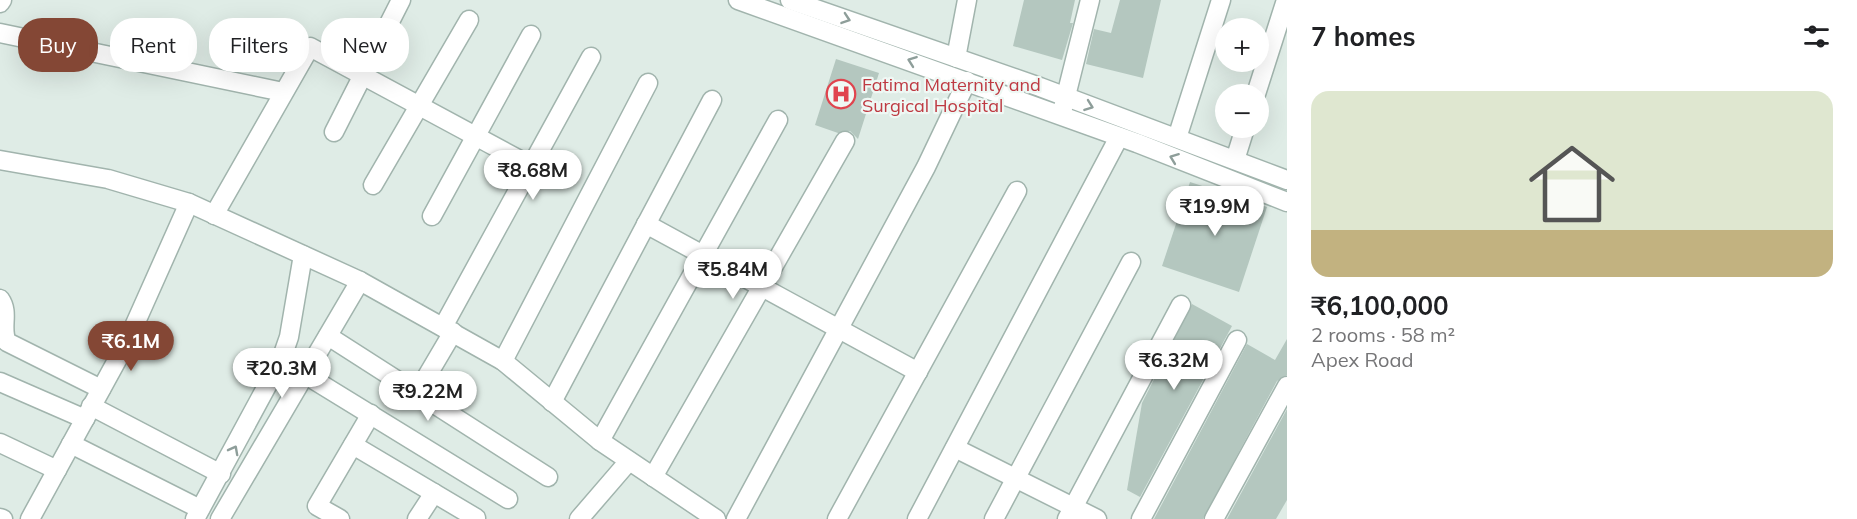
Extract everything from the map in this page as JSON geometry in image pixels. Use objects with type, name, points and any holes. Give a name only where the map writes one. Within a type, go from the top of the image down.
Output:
[{"type":"street","points":[[334,132],[401,0]]},
{"type":"street","points":[[790,0],[1066,97],[1287,180]]},
{"type":"street","points":[[956,58],[967,0]]},
{"type":"street","points":[[1061,116],[1090,0]]},
{"type":"street","points":[[1177,138],[1221,0]]},
{"type":"street","points":[[1259,84],[1286,0]]},
{"type":"street","points":[[742,1],[1119,137],[1287,202]]},
{"type":"street","points":[[373,185],[469,20]]},
{"type":"street","points":[[0,33],[283,92]]},
{"type":"street","points":[[432,216],[531,36]]},
{"type":"street","points":[[214,215],[310,47],[531,166]]},
{"type":"street","points":[[417,393],[531,166],[591,57]]},
{"type":"street","points":[[736,519],[926,167],[967,81]]},
{"type":"street","points":[[503,361],[648,82]]},
{"type":"street","points":[[552,402],[712,100]]},
{"type":"street","points":[[600,441],[778,120]]},
{"type":"street","points":[[917,519],[1119,137]]},
{"type":"street","points":[[1235,160],[1242,138]]},
{"type":"street","points":[[653,477],[845,141]]},
{"type":"street","points":[[0,160],[108,179],[189,203],[360,281],[503,361],[600,441],[653,477],[694,513],[716,519]]},
{"type":"street","points":[[837,519],[1017,191]]},
{"type":"street","points":[[30,519],[126,342],[189,203]]},
{"type":"street","points":[[646,224],[918,372]]},
{"type":"street","points":[[71,444],[197,514],[271,380],[289,337],[303,255]]},
{"type":"street","points":[[994,519],[1131,262]]},
{"type":"street","points":[[220,519],[360,281]]},
{"type":"street","points":[[0,299],[5,306],[7,342],[101,389]]},
{"type":"street","points":[[1070,513],[1181,305]]},
{"type":"street","points":[[328,336],[548,477]]},
{"type":"street","points":[[1141,519],[1237,340]]},
{"type":"street","points":[[306,375],[508,499]]},
{"type":"street","points":[[0,382],[88,412],[221,474]]},
{"type":"street","points":[[1214,519],[1287,386]]},
{"type":"street","points":[[340,519],[317,506],[371,414]]},
{"type":"street","points":[[0,443],[57,470]]},
{"type":"street","points":[[353,445],[476,518]]},
{"type":"street","points":[[955,448],[1016,479],[1070,513],[1097,519]]},
{"type":"street","points":[[579,519],[629,461]]},
{"type":"street","points":[[417,519],[434,493]]},
{"type":"building","points":[[1024,0],[1075,0],[1070,23],[1073,23],[1062,60],[1013,46]]},
{"type":"building","points":[[1120,0],[1161,0],[1143,78],[1086,64],[1094,29],[1111,33]]},
{"type":"building","points":[[836,59],[879,73],[858,139],[850,131],[838,133],[815,125]]},
{"type":"building","points":[[1190,182],[1267,207],[1239,292],[1162,266]]},
{"type":"building","points":[[1192,304],[1232,326],[1140,497],[1127,490],[1142,403]]},
{"type":"building","points":[[1287,339],[1287,375],[1277,381],[1203,519],[1154,519],[1247,344],[1275,360]]},
{"type":"building","points":[[1287,409],[1287,500],[1276,519],[1227,519]]},
{"type":"place","name":"Fatima Maternity and Surgical Hospital","points":[[841,94]]}]
